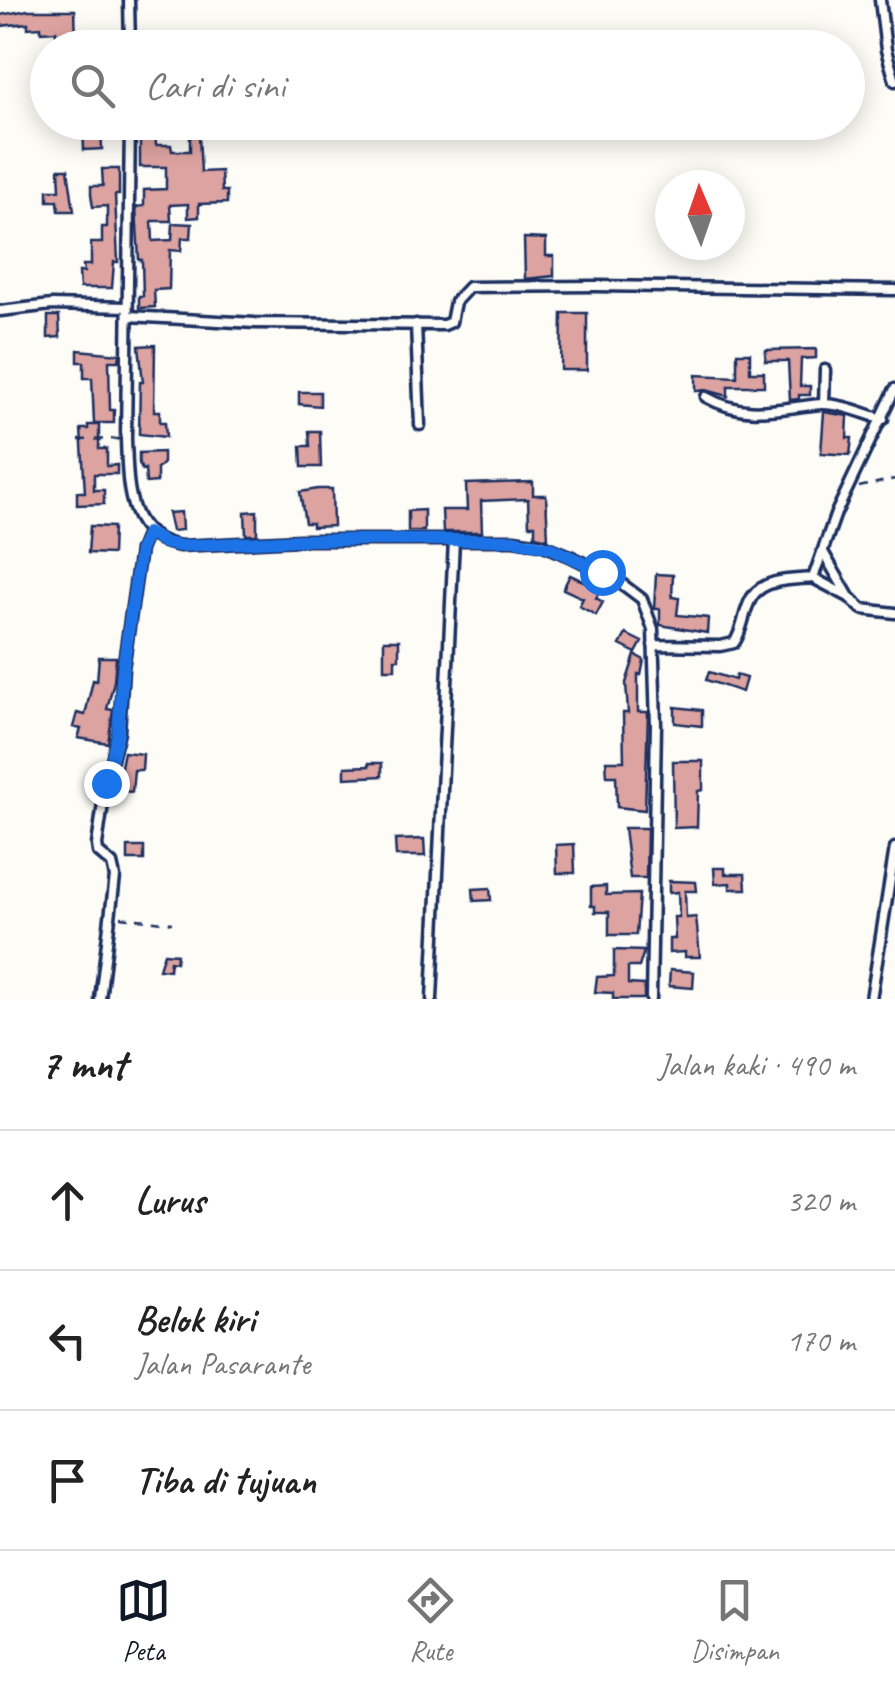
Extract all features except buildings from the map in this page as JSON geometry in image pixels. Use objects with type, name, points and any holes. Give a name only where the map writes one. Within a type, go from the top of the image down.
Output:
[{"type":"street","points":[[129,0],[130,30]]},
{"type":"street","points":[[880,0],[886,50],[895,81]]},
{"type":"street","points":[[130,140],[126,439],[129,489],[147,533],[180,546],[300,540],[514,540],[541,544],[602,572],[642,599],[650,616],[653,645],[656,742],[651,999]]},
{"type":"street","points":[[0,311],[52,304],[255,323],[444,325],[450,322],[460,293],[469,288],[895,290]]},
{"type":"street","points":[[416,324],[420,426]]},
{"type":"street","points":[[824,404],[826,370]]},
{"type":"street","points":[[813,578],[848,489],[895,389]]},
{"type":"street","points":[[706,397],[737,411],[824,404],[883,419]]},
{"type":"street","points":[[100,999],[114,867],[98,852],[97,845],[118,732],[140,550],[147,533]]},
{"type":"street","points":[[432,999],[454,540]]},
{"type":"street","points":[[822,552],[848,597]]},
{"type":"street","points":[[653,645],[734,643],[742,631],[752,597],[767,584],[813,578],[848,597],[862,610],[895,613]]},
{"type":"street","points":[[871,999],[895,848]]},
{"type":"path","points":[[79,440],[126,439]]},
{"type":"path","points":[[848,489],[895,480]]},
{"type":"path","points":[[110,915],[172,924]]},
{"type":"route","points":[[106,783],[118,732],[140,550],[147,533],[180,546],[300,540],[514,540],[552,548],[602,572]]}]
